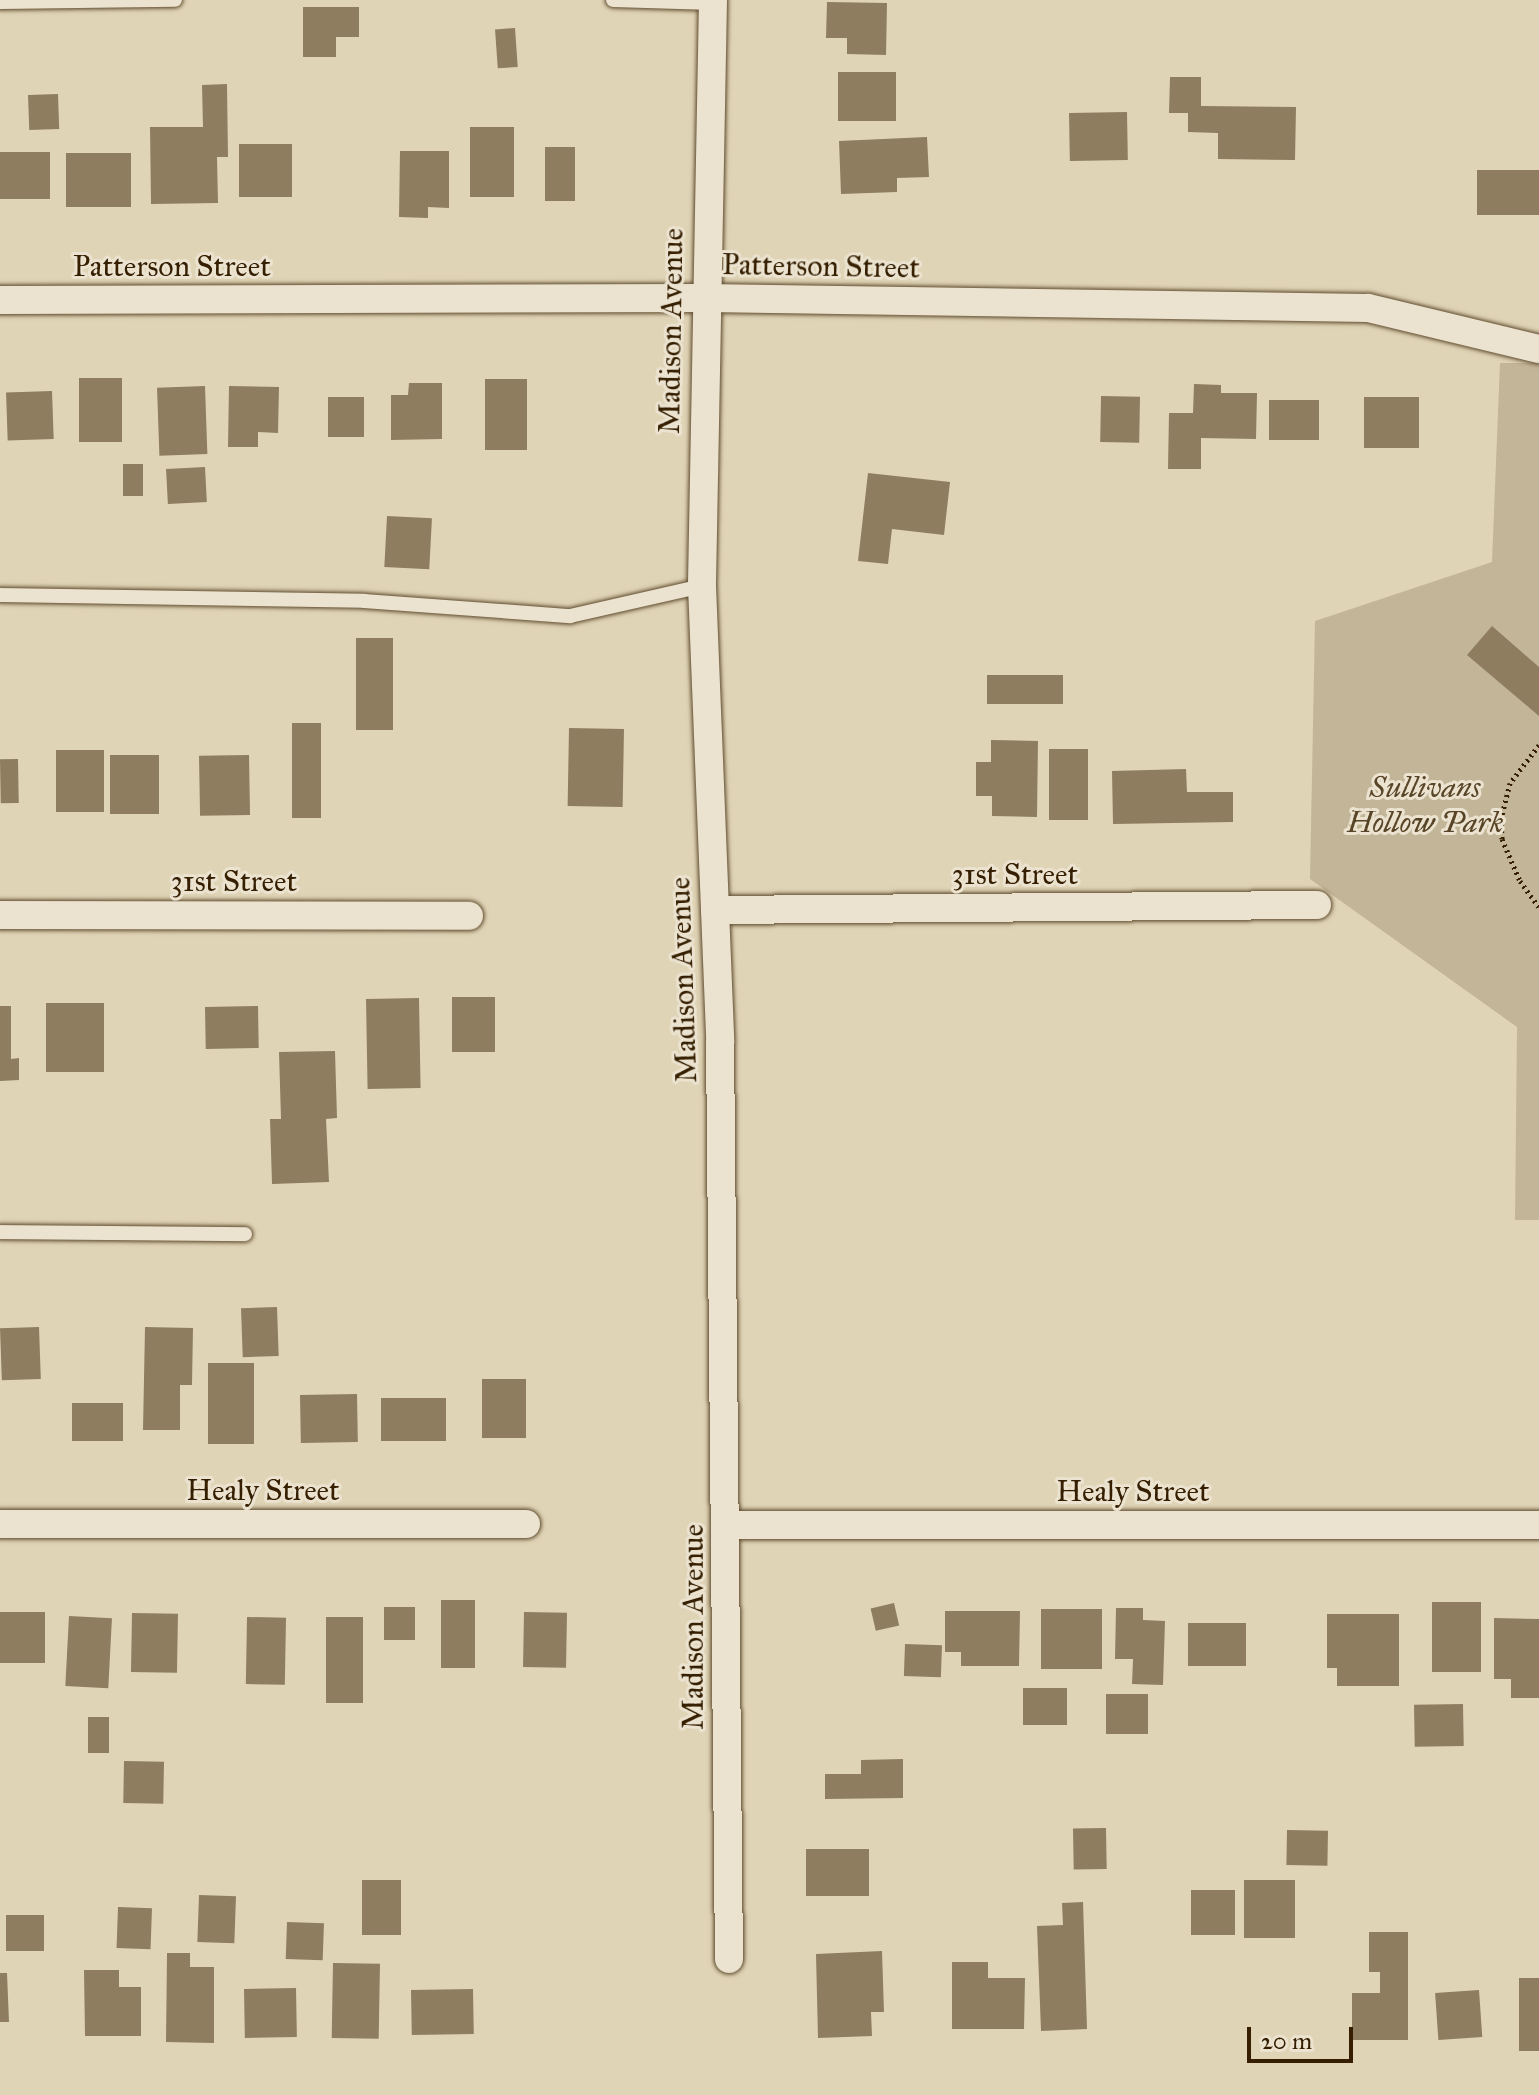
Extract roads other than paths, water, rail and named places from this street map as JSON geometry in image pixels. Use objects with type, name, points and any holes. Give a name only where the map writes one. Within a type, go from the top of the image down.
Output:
[{"type":"street","name":"Madison Avenue","points":[[713,2],[705,298],[702,586],[715,910],[727,1525],[729,1959]]},
{"type":"street","name":"Patterson Street","points":[[0,300],[705,298],[1368,308],[1539,349]]},
{"type":"street","name":"31st Street","points":[[715,910],[1317,905]]},
{"type":"street","name":"31st Street","points":[[0,915],[469,916]]},
{"type":"street","name":"Healy Street","points":[[0,1524],[526,1524]]},
{"type":"street","name":"Healy Street","points":[[727,1525],[1539,1525]]},
{"type":"lane","points":[[0,2],[175,0]]},
{"type":"lane","points":[[613,0],[713,2]]},
{"type":"lane","points":[[0,595],[364,601],[570,616],[702,586]]},
{"type":"lane","points":[[0,1232],[245,1234]]},
{"type":"park label","name":"Sullivans Hollow Park","points":[[1425,804]]}]
